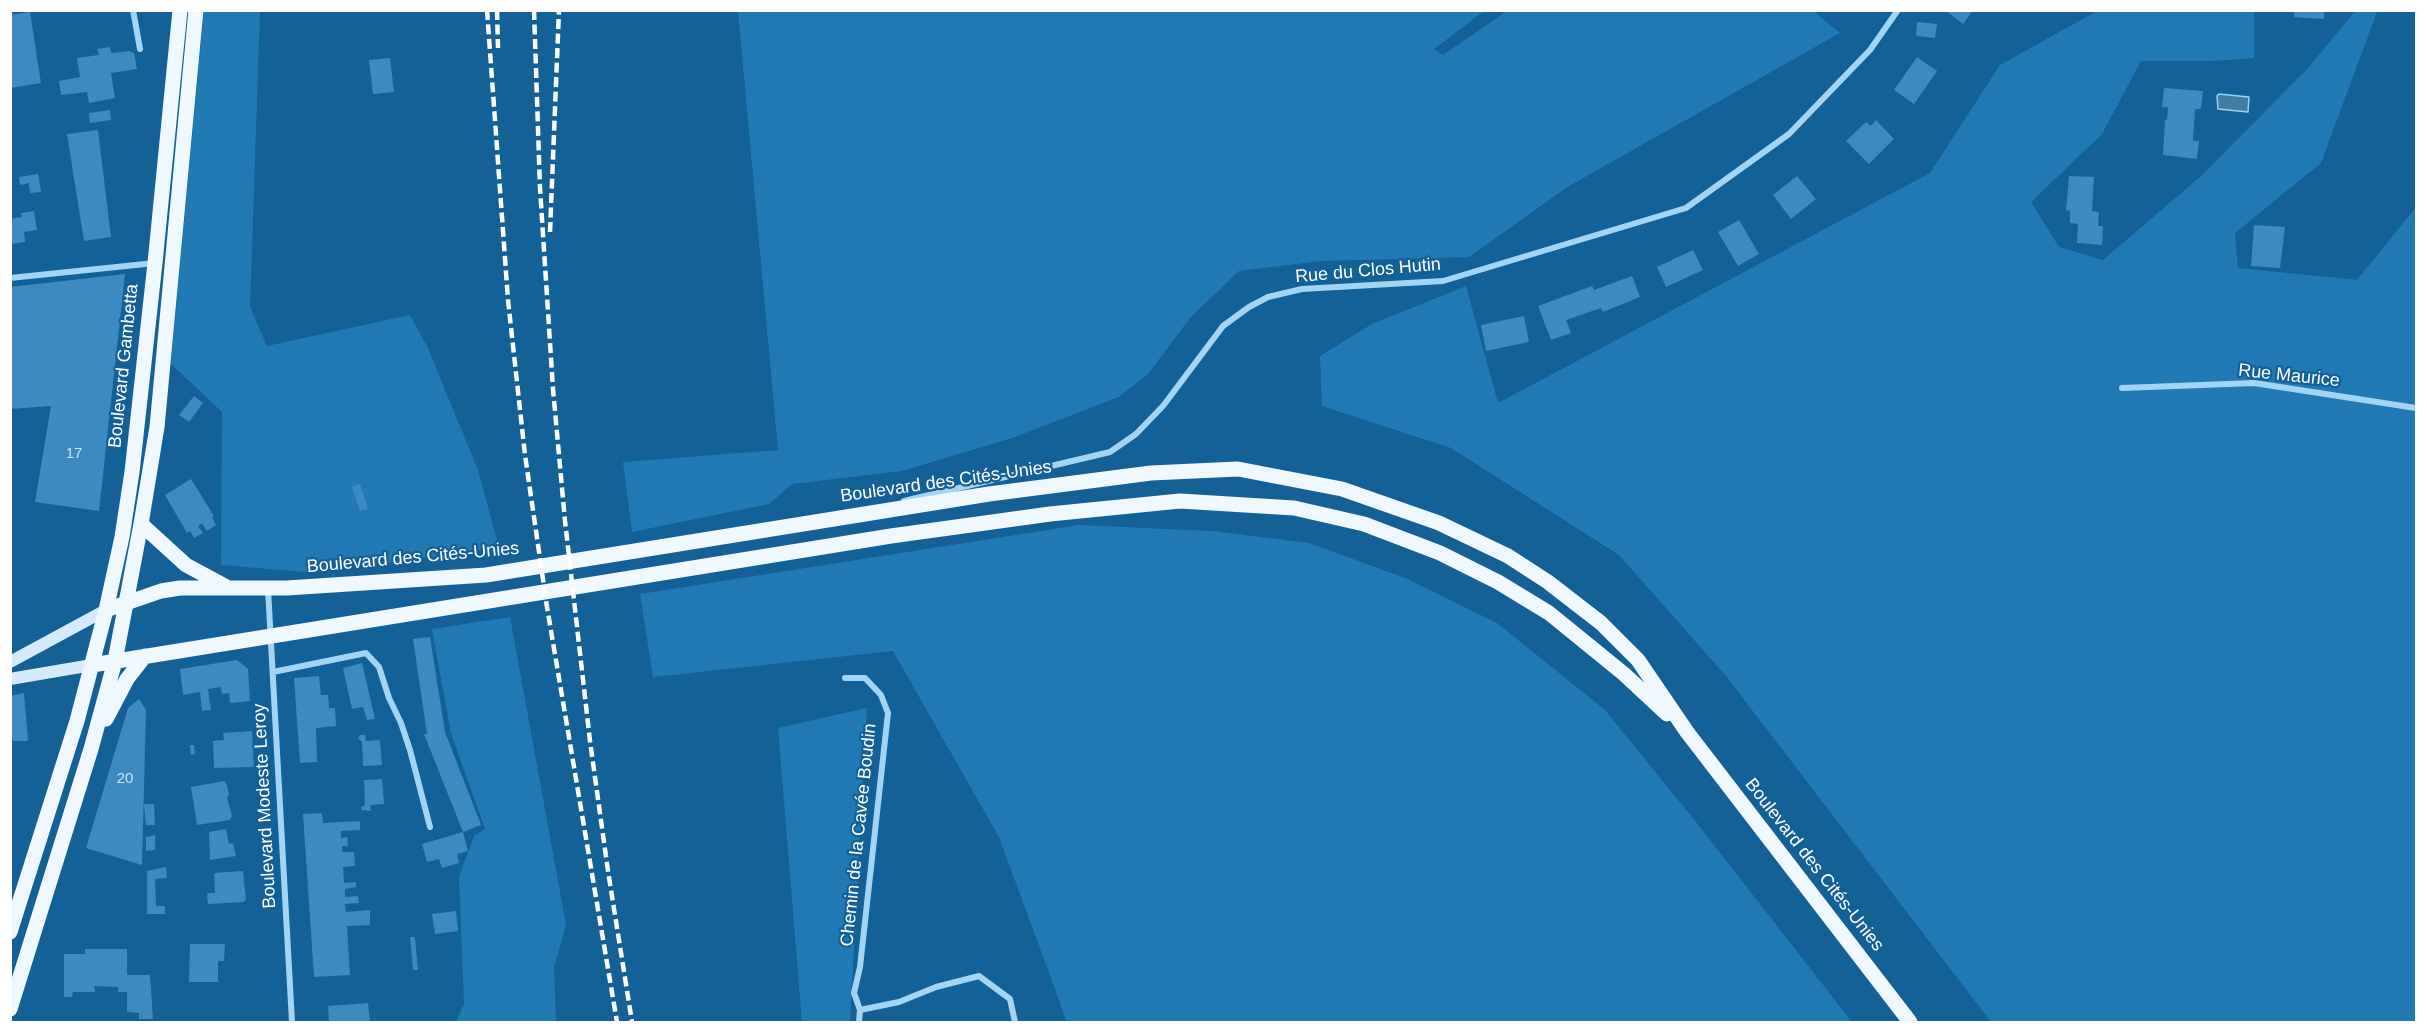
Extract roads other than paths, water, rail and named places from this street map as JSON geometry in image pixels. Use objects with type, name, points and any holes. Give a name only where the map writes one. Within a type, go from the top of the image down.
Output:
[{"type":"main road","name":"Boulevard Gambetta","points":[[10,932],[76,721],[120,548],[131,483],[180,10]]},
{"type":"main road","points":[[10,1010],[91,749],[115,661],[141,524],[157,428],[196,10]]},
{"type":"main road","name":"Boulevard des Cités-Unies","points":[[106,610],[126,602],[180,588],[268,588],[486,576],[989,494],[1151,473],[1238,469],[1342,489],[1439,523],[1508,556],[1548,582],[1601,623],[1638,660],[1687,732],[1910,1023]]},
{"type":"main road","name":"Boulevard des Cités-Unies","points":[[92,665],[879,538],[1050,514],[1180,501],[1294,508],[1364,524],[1440,553],[1498,582],[1549,613],[1624,674],[1687,732]]},
{"type":"main road","points":[[141,524],[186,565],[226,587]]},
{"type":"main road","points":[[10,662],[106,610]]},
{"type":"main road","points":[[91,749],[127,679],[145,656]]},
{"type":"main road","points":[[10,679],[92,665]]},
{"type":"street","points":[[133,10],[140,49]]},
{"type":"street","name":"Rue du Clos Hutin","points":[[824,520],[1110,452],[1136,434],[1163,405],[1223,326],[1249,307],[1268,297],[1302,289],[1443,281],[1686,208],[1790,134],[1870,50],[1898,10]]},
{"type":"street","points":[[10,278],[155,263]]},
{"type":"street","name":"Rue Maurice","points":[[2122,388],[2254,383],[2416,408]]},
{"type":"street","name":"Boulevard Modeste Leroy","points":[[268,588],[292,1023]]},
{"type":"street","points":[[273,672],[366,653],[379,667],[389,698],[401,723],[430,827]]},
{"type":"street","name":"Chemin de la Cavée Boudin","points":[[845,678],[865,678],[881,695],[888,713],[860,968],[854,993],[860,1010],[859,1023]]},
{"type":"street","points":[[860,1010],[899,1002],[936,987],[979,976],[1010,999],[1015,1023]]},
{"type":"railway","points":[[487,10],[508,300],[525,455],[547,607],[617,1022]]},
{"type":"railway","points":[[497,10],[498,48]]},
{"type":"railway","points":[[534,10],[540,188],[553,389],[565,521],[590,741],[632,1022]]},
{"type":"railway","points":[[550,232],[559,10]]}]
